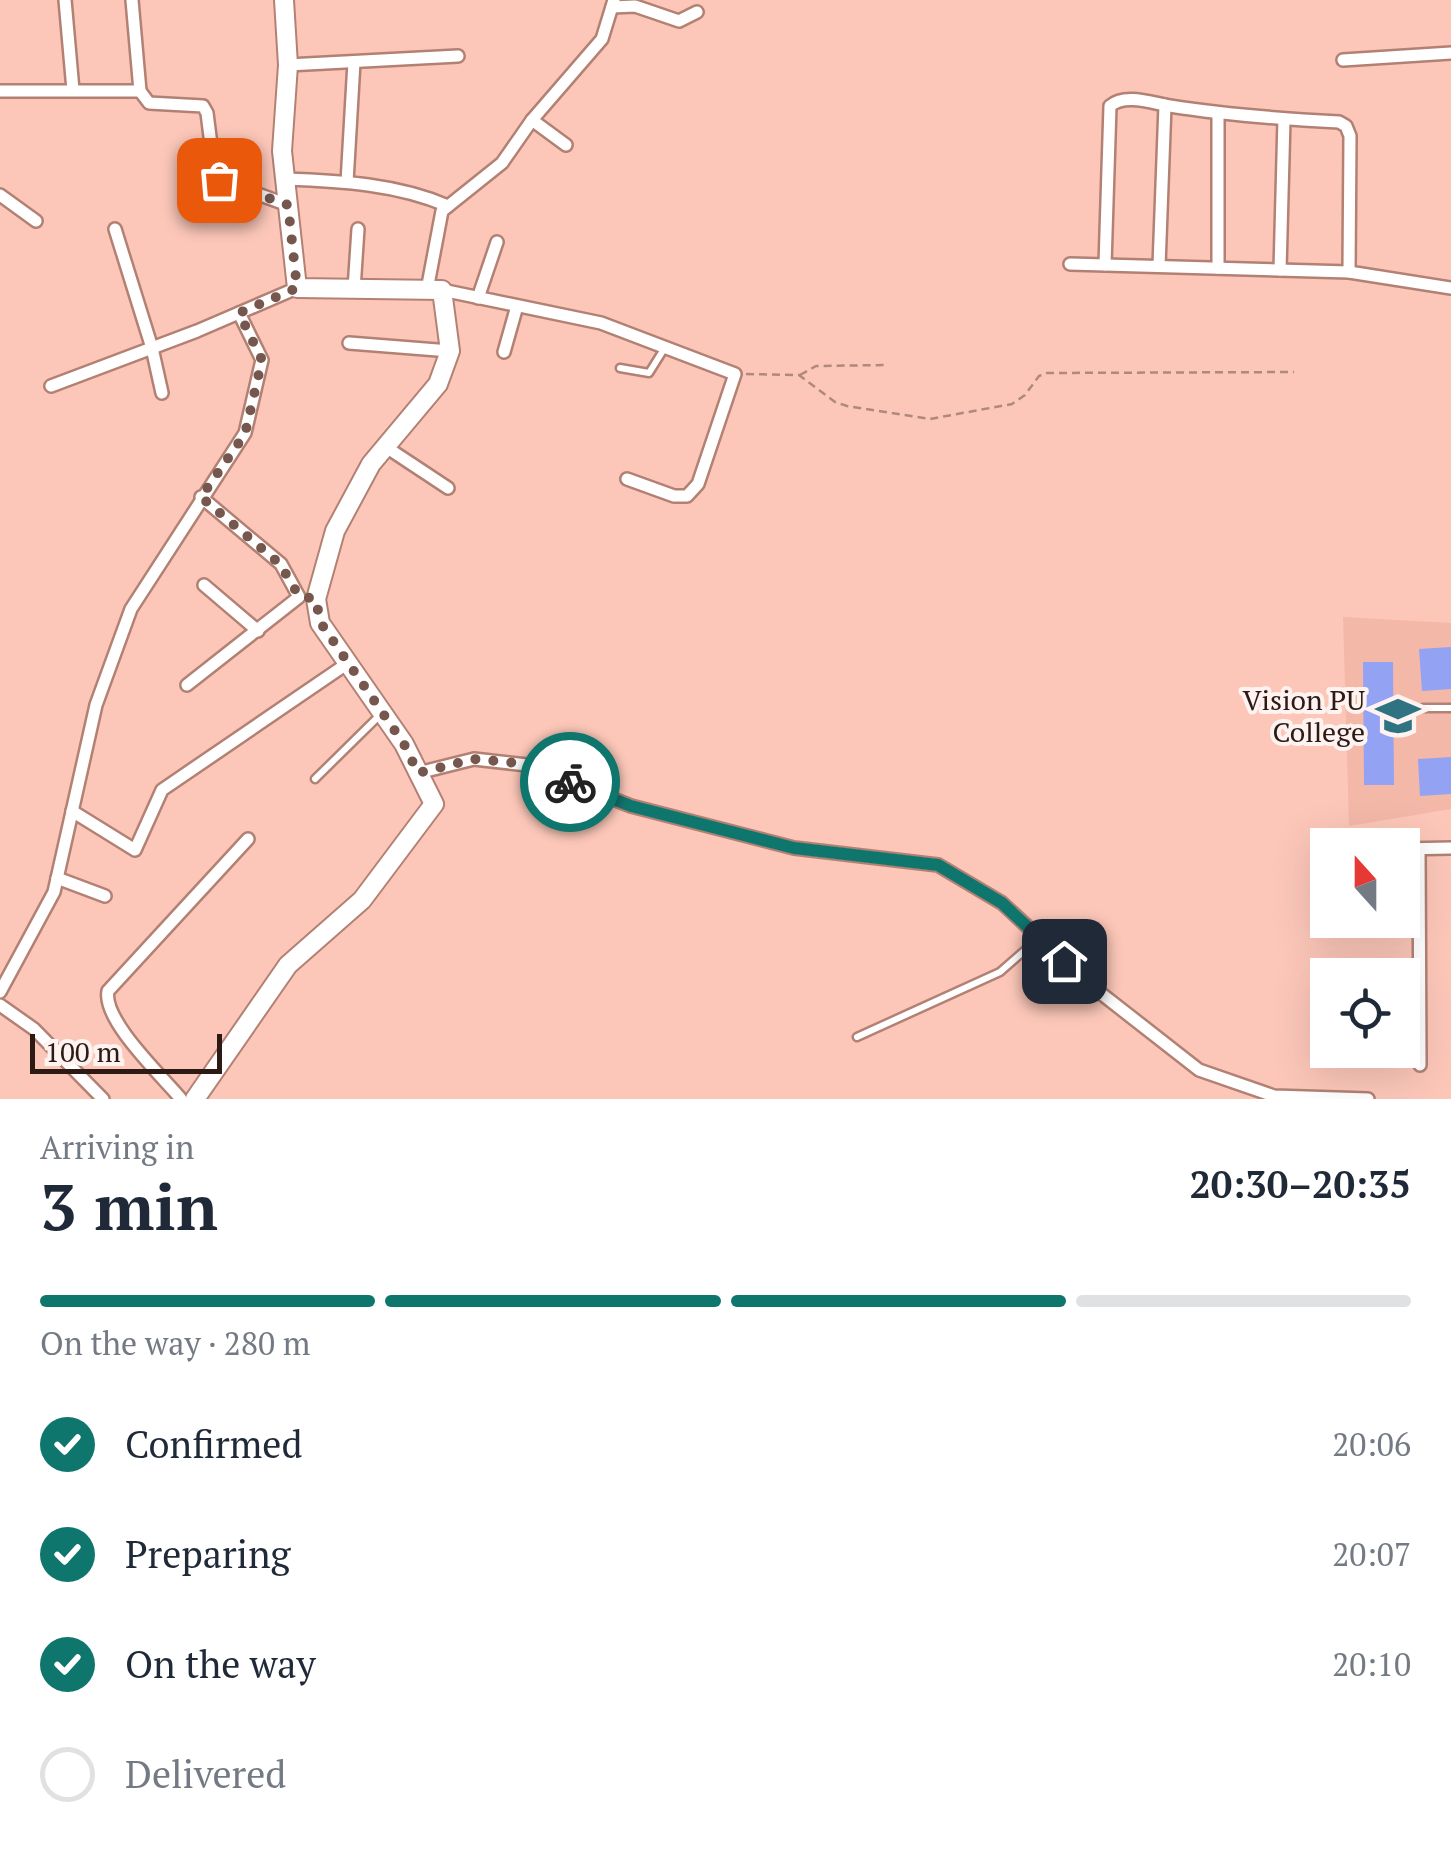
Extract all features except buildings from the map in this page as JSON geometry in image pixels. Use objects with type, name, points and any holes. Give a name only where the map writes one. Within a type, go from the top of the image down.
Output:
[{"type":"street","points":[[65,0],[73,90]]},
{"type":"street","points":[[132,0],[140,90],[149,103],[203,106],[215,176],[224,184],[288,205]]},
{"type":"street","points":[[284,0],[288,65],[282,152],[297,288]]},
{"type":"street","points":[[187,685],[307,598],[335,531],[371,464],[438,384],[450,351],[434,290],[442,211],[502,163],[532,120],[602,39],[613,4],[635,6],[679,21],[688,20],[697,12]]},
{"type":"street","points":[[1343,60],[1451,54]]},
{"type":"street","points":[[288,65],[458,56]]},
{"type":"street","points":[[346,182],[354,62]]},
{"type":"street","points":[[0,91],[140,90]]},
{"type":"street","points":[[1105,265],[1110,106],[1116,100],[1131,100],[1218,114],[1340,122],[1346,126],[1350,136],[1350,272]]},
{"type":"street","points":[[1160,266],[1165,105]]},
{"type":"street","points":[[1218,114],[1218,268]]},
{"type":"street","points":[[1280,270],[1284,119]]},
{"type":"street","points":[[532,120],[566,145]]},
{"type":"street","points":[[285,179],[346,182],[420,194],[448,206]]},
{"type":"street","points":[[0,195],[36,221]]},
{"type":"street","points":[[116,228],[162,393]]},
{"type":"street","points":[[354,289],[358,230]]},
{"type":"street","points":[[478,298],[497,242]]},
{"type":"street","points":[[1070,264],[1350,272],[1451,288]]},
{"type":"street","points":[[52,386],[297,288],[434,290],[601,324],[735,374],[698,484],[687,496],[674,496],[627,479]]},
{"type":"street","points":[[504,352],[517,306]]},
{"type":"street","points":[[0,992],[54,892],[96,705],[130,609],[245,434],[262,360],[239,313]]},
{"type":"street","points":[[349,344],[450,351]]},
{"type":"street","points":[[386,447],[448,488]]},
{"type":"street","points":[[194,1099],[288,964],[362,900],[434,804],[404,744],[307,598],[280,564],[201,497]]},
{"type":"street","points":[[204,585],[258,630]]},
{"type":"street","points":[[72,811],[135,850],[162,790],[348,663]]},
{"type":"street","points":[[418,773],[474,759],[527,764],[631,806],[794,848],[938,865],[1002,903],[1089,984],[1199,1070],[1274,1096],[1368,1099]]},
{"type":"street","points":[[181,1099],[114,1019],[106,999],[108,991],[248,839]]},
{"type":"street","points":[[1420,849],[1451,848]]},
{"type":"street","points":[[57,878],[105,896]]},
{"type":"street","points":[[0,1005],[34,1030],[103,1099]]},
{"type":"lane","points":[[620,368],[649,373],[665,347]]},
{"type":"lane","points":[[1424,708],[1451,708]]},
{"type":"lane","points":[[315,779],[382,713]]},
{"type":"lane","points":[[856,1037],[1000,972],[1040,938]]},
{"type":"path","points":[[735,374],[799,375],[816,366],[888,365]]},
{"type":"path","points":[[799,375],[835,402],[930,419],[1012,404],[1047,372],[1294,372]]},
{"type":"shaded area","name":"Vision PU College","points":[[1343,617],[1451,623],[1451,809],[1349,826]]},
{"type":"way so far","points":[[219,180],[288,205],[297,288],[239,313],[262,360],[245,434],[201,497],[280,564],[299,596],[316,599],[320,622],[404,744],[418,773],[474,759],[527,764],[570,782]]},
{"type":"place","name":"Vision PU College","points":[[1398,716]]},
{"type":"route","points":[[570,782],[631,806],[794,848],[938,865],[1002,903],[1064,961]]}]
